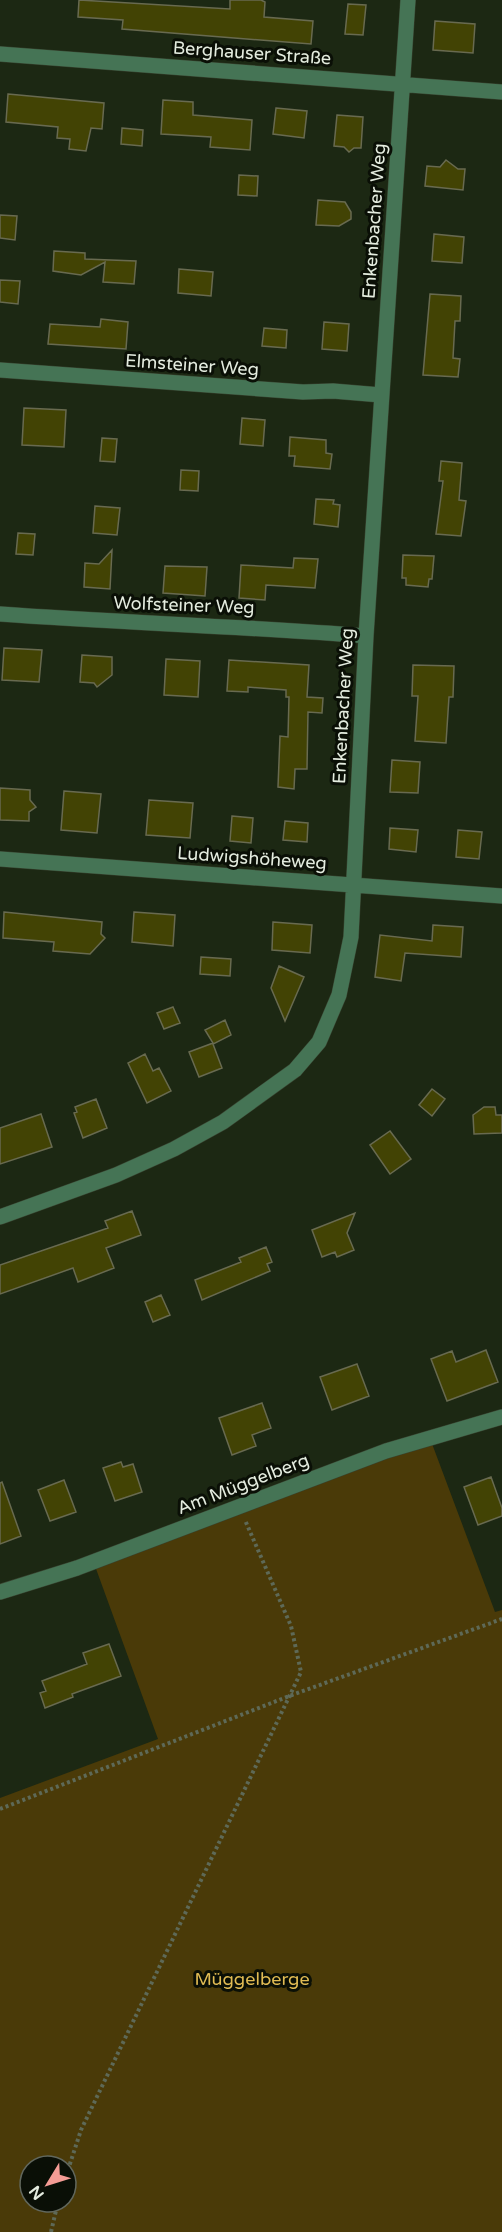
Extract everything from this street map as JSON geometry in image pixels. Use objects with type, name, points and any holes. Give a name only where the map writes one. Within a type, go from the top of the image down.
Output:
[{"type":"street","name":"Enkenbacher Weg","points":[[0,1217],[116,1175],[174,1149],[223,1122],[295,1070],[319,1042],[339,996],[351,937],[366,636],[408,0]]},
{"type":"street","name":"Berghauser Straße","points":[[0,54],[502,92]]},
{"type":"street","name":"Elmsteiner Weg","points":[[0,370],[303,392],[333,391],[381,395]]},
{"type":"street","name":"Wolfsteiner Weg","points":[[0,614],[201,628],[237,626],[366,636]]},
{"type":"street","name":"Ludwigshöheweg","points":[[0,859],[502,896]]},
{"type":"street","name":"Am Müggelberg","points":[[0,1592],[77,1568],[386,1451],[502,1417]]},
{"type":"path","points":[[73,2154],[81,2130],[292,1695],[301,1672],[291,1626],[257,1551],[240,1505]]},
{"type":"path","points":[[0,1809],[292,1695],[502,1618]]},
{"type":"path","points":[[51,2232],[55,2214]]},
{"type":"green space","name":"Müggelberge","points":[[431,1441],[495,1612],[502,1610],[502,2232],[0,2232],[0,1798],[158,1739],[95,1566]]},
{"type":"building","points":[[79,0],[230,9],[230,0],[261,0],[265,2],[264,17],[313,21],[311,44],[122,29],[123,20],[78,17]]},
{"type":"building","points":[[348,4],[366,5],[363,35],[345,34]]},
{"type":"building","points":[[435,21],[475,24],[473,53],[433,50]]},
{"type":"building","points":[[8,94],[104,103],[102,129],[91,128],[86,151],[69,149],[70,139],[57,138],[58,127],[6,122]]},
{"type":"building","points":[[163,100],[193,102],[193,115],[252,120],[250,150],[210,147],[211,137],[161,134]]},
{"type":"building","points":[[276,108],[307,111],[304,138],[273,134]]},
{"type":"building","points":[[337,115],[363,117],[361,148],[354,148],[349,152],[344,147],[334,146]]},
{"type":"building","points":[[122,128],[143,130],[142,146],[121,144]]},
{"type":"building","points":[[446,160],[458,169],[465,169],[463,190],[425,186],[427,166],[440,167]]},
{"type":"building","points":[[239,175],[258,176],[257,196],[238,195]]},
{"type":"building","points":[[318,200],[345,202],[351,212],[351,219],[339,226],[316,225]]},
{"type":"building","points":[[0,215],[17,216],[15,240],[0,238]]},
{"type":"building","points":[[434,234],[464,237],[462,263],[432,261]]},
{"type":"building","points":[[54,251],[85,253],[85,259],[136,261],[134,284],[103,282],[105,262],[81,275],[53,271]]},
{"type":"building","points":[[179,269],[213,272],[211,296],[178,293]]},
{"type":"building","points":[[0,280],[20,281],[18,304],[0,302]]},
{"type":"building","points":[[430,294],[461,296],[460,321],[455,321],[453,358],[460,359],[458,377],[423,375]]},
{"type":"building","points":[[101,319],[128,322],[126,349],[48,344],[50,324],[100,327]]},
{"type":"building","points":[[324,322],[349,324],[347,351],[322,349]]},
{"type":"building","points":[[264,328],[287,330],[286,348],[262,346]]},
{"type":"building","points":[[24,408],[66,410],[64,447],[22,445]]},
{"type":"building","points":[[242,418],[265,420],[263,446],[240,444]]},
{"type":"building","points":[[290,437],[326,440],[326,453],[332,454],[330,469],[294,466],[295,456],[289,456]]},
{"type":"building","points":[[102,438],[117,439],[115,462],[100,461]]},
{"type":"building","points":[[441,461],[462,463],[459,500],[466,501],[461,536],[436,534],[443,481],[439,481]]},
{"type":"building","points":[[181,470],[199,471],[198,491],[180,490]]},
{"type":"building","points":[[316,499],[334,500],[333,504],[340,505],[338,527],[314,524]]},
{"type":"building","points":[[95,506],[120,508],[117,535],[93,533]]},
{"type":"building","points":[[18,533],[35,534],[33,555],[16,554]]},
{"type":"building","points":[[112,550],[110,589],[84,587],[85,563],[99,564]]},
{"type":"building","points":[[403,555],[434,556],[432,579],[429,579],[428,587],[406,585],[406,578],[402,578]]},
{"type":"building","points":[[294,558],[318,559],[315,588],[266,585],[265,600],[239,598],[241,565],[293,568]]},
{"type":"building","points":[[165,566],[207,567],[205,596],[163,593]]},
{"type":"building","points":[[4,648],[42,650],[39,682],[2,680]]},
{"type":"building","points":[[82,655],[112,657],[112,675],[97,687],[94,683],[80,682]]},
{"type":"building","points":[[166,659],[200,661],[198,697],[164,695]]},
{"type":"building","points":[[229,660],[309,665],[307,697],[323,698],[322,713],[308,712],[307,769],[295,769],[294,789],[278,787],[280,736],[288,737],[289,697],[286,697],[286,690],[248,687],[248,692],[227,691]]},
{"type":"building","points":[[413,665],[454,666],[453,697],[449,697],[446,743],[415,741],[418,696],[412,696]]},
{"type":"building","points":[[392,760],[420,762],[418,793],[390,792]]},
{"type":"building","points":[[0,788],[30,790],[30,800],[36,807],[29,812],[29,821],[0,820]]},
{"type":"building","points":[[64,791],[101,794],[97,833],[61,830]]},
{"type":"building","points":[[149,800],[193,803],[190,838],[146,835]]},
{"type":"building","points":[[232,816],[253,818],[251,843],[230,841]]},
{"type":"building","points":[[285,821],[308,823],[307,842],[283,840]]},
{"type":"building","points":[[390,828],[418,830],[416,852],[389,849]]},
{"type":"building","points":[[458,830],[482,832],[479,859],[456,857]]},
{"type":"building","points":[[4,912],[102,922],[101,934],[105,938],[90,954],[53,951],[54,942],[3,938]]},
{"type":"building","points":[[134,912],[175,915],[173,946],[132,942]]},
{"type":"building","points":[[273,922],[312,925],[310,953],[272,950]]},
{"type":"building","points":[[433,925],[463,927],[461,957],[405,953],[401,981],[375,977],[380,935],[432,941]]},
{"type":"building","points":[[201,957],[231,959],[230,976],[200,974]]},
{"type":"building","points":[[279,966],[304,977],[285,1021],[271,988]]},
{"type":"building","points":[[173,1007],[180,1023],[164,1029],[157,1013]]},
{"type":"building","points":[[225,1020],[231,1035],[213,1044],[222,1068],[199,1077],[189,1052],[213,1043],[205,1030]]},
{"type":"building","points":[[145,1054],[153,1071],[159,1068],[171,1091],[147,1103],[128,1063]]},
{"type":"building","points":[[432,1089],[445,1099],[432,1116],[419,1105]]},
{"type":"building","points":[[96,1099],[107,1128],[83,1138],[74,1113],[77,1112],[75,1107]]},
{"type":"building","points":[[484,1107],[495,1107],[496,1115],[502,1115],[502,1133],[474,1134],[473,1115]]},
{"type":"building","points":[[41,1114],[52,1147],[0,1164],[0,1128]]},
{"type":"building","points":[[390,1131],[411,1159],[390,1174],[370,1145]]},
{"type":"building","points":[[132,1211],[141,1235],[106,1248],[114,1268],[78,1282],[73,1268],[0,1294],[0,1265],[108,1228],[105,1221]]},
{"type":"building","points":[[355,1213],[347,1233],[354,1250],[337,1257],[335,1252],[322,1257],[312,1230]]},
{"type":"building","points":[[266,1247],[272,1262],[267,1264],[270,1271],[202,1300],[195,1280],[241,1262],[239,1258]]},
{"type":"building","points":[[161,1295],[170,1315],[153,1322],[145,1302]]},
{"type":"building","points":[[486,1350],[498,1382],[447,1401],[431,1359],[452,1351],[456,1362]]},
{"type":"building","points":[[357,1364],[369,1396],[332,1410],[320,1377]]},
{"type":"building","points":[[262,1403],[271,1428],[252,1435],[256,1446],[232,1455],[219,1418]]},
{"type":"building","points":[[121,1462],[123,1467],[133,1464],[142,1492],[115,1501],[103,1468]]},
{"type":"building","points":[[491,1477],[502,1508],[502,1516],[478,1525],[464,1487]]},
{"type":"building","points":[[64,1480],[76,1512],[50,1521],[38,1490]]},
{"type":"building","points":[[2,1482],[21,1536],[0,1544],[0,1483]]},
{"type":"building","points":[[109,1644],[121,1676],[72,1694],[73,1697],[45,1708],[40,1693],[46,1691],[42,1681],[87,1664],[83,1653]]}]
